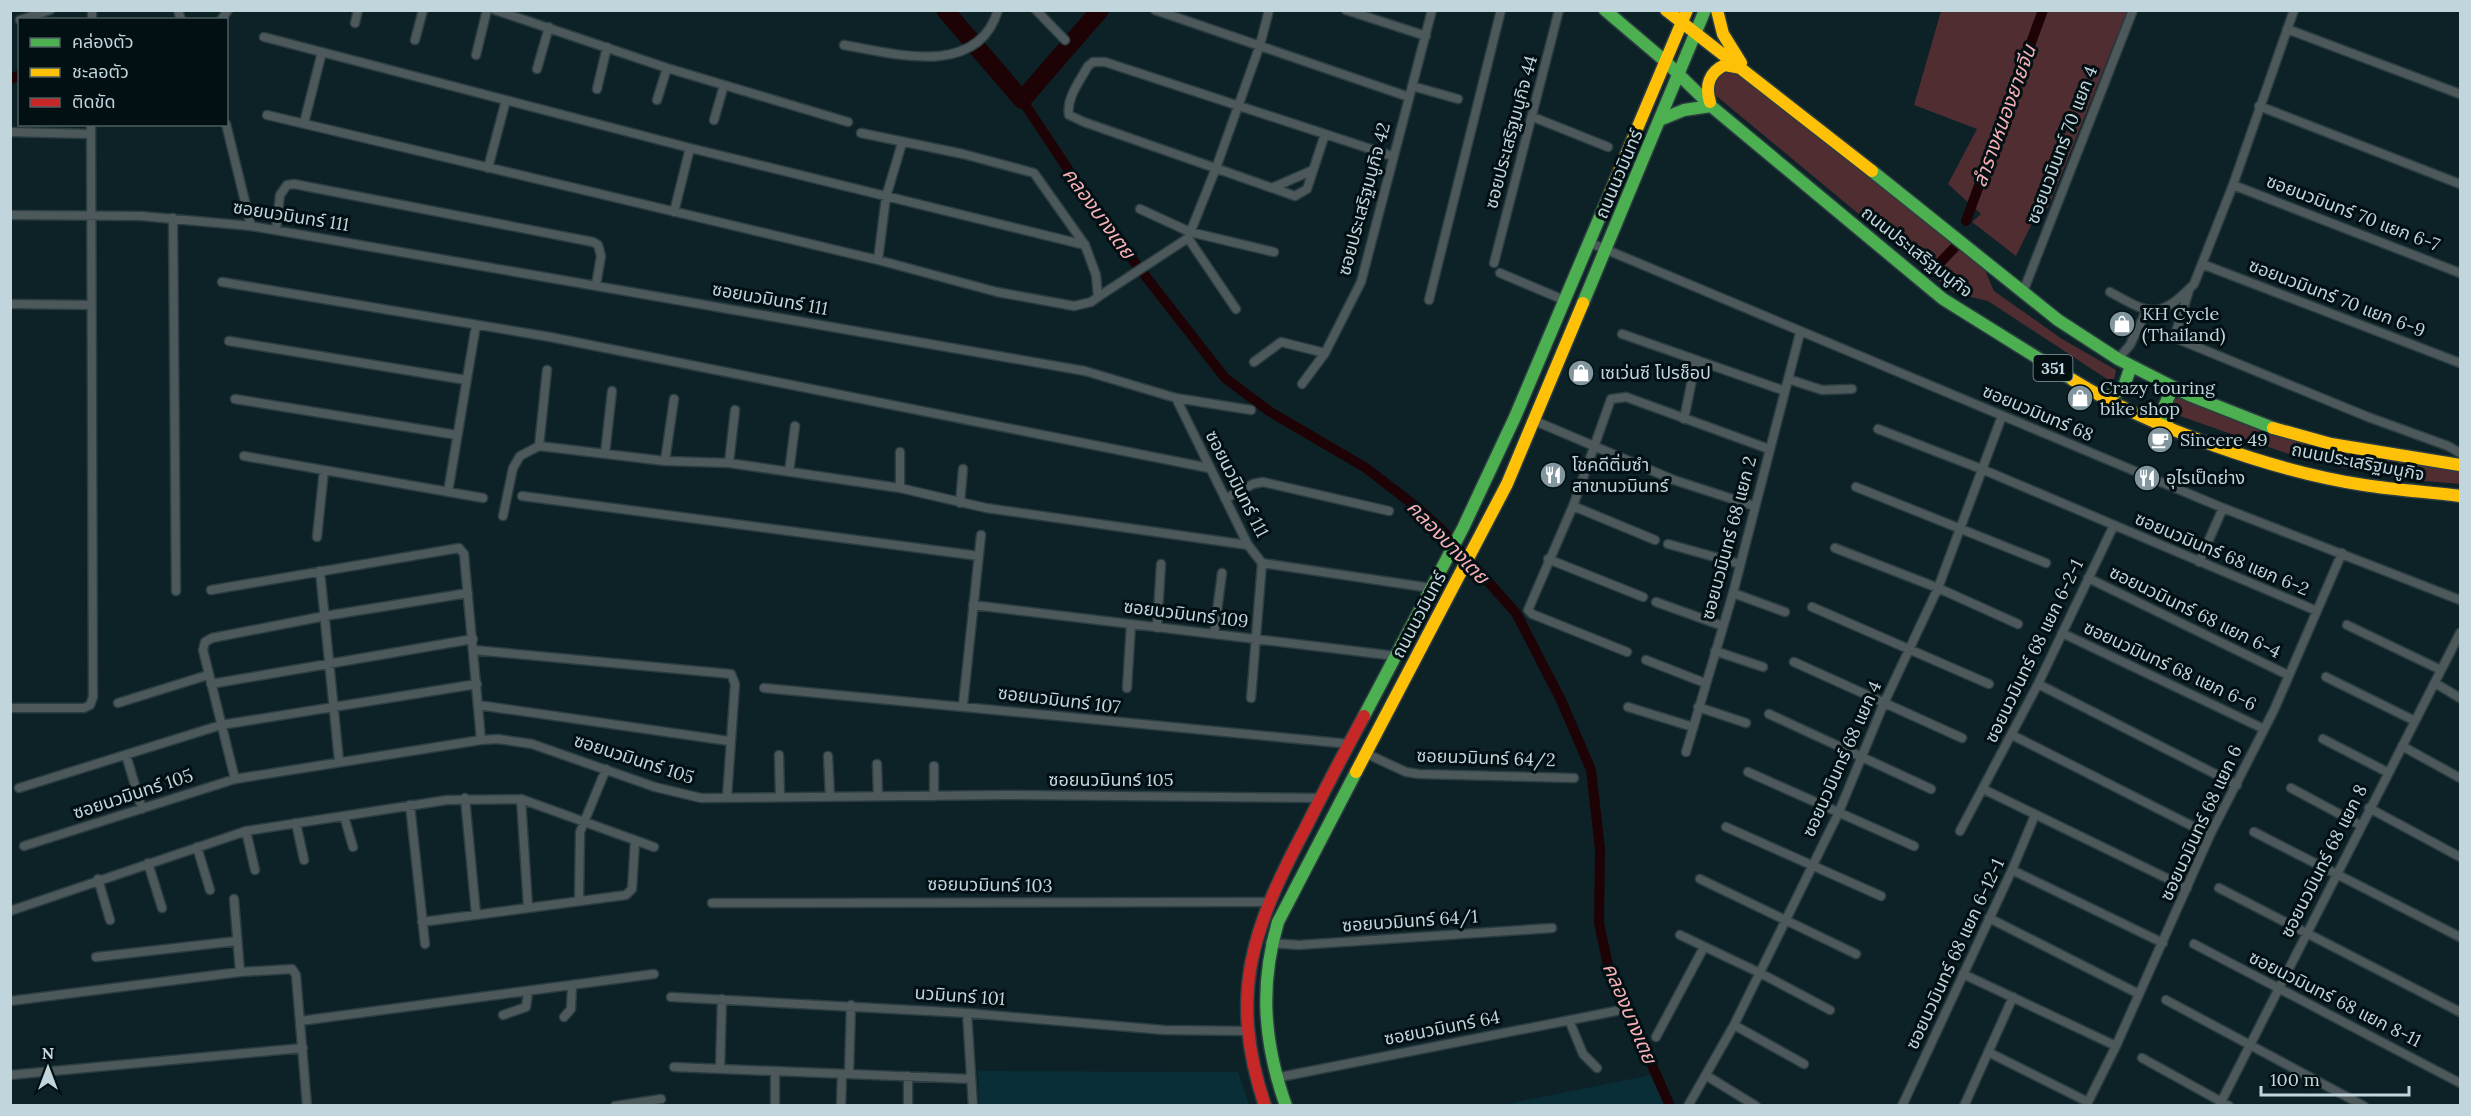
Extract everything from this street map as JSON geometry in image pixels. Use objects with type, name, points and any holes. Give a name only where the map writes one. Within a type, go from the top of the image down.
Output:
[{"type":"main road","name":"ถนนประเสริฐมนูกิจ","points":[[1605,10],[1665,61],[1711,106],[1943,299],[2104,398],[2168,428],[2319,477],[2412,492],[2460,496]]},
{"type":"main road","name":"ถนนประเสริฐมนูกิจ","points":[[1666,10],[1747,71],[2067,326],[2118,359],[2173,387],[2273,428],[2331,444],[2460,465]]},
{"type":"main road","name":"ถนนนวมินทร์","points":[[1265,1106],[1251,1066],[1246,1031],[1245,998],[1251,944],[1266,902],[1463,528],[1515,417],[1687,10]]},
{"type":"main road","name":"ถนนนวมินทร์","points":[[1286,1106],[1275,1078],[1265,1034],[1264,1012],[1270,943],[1289,899],[1479,541],[1535,421],[1662,119],[1705,10]]},
{"type":"main road","points":[[1717,10],[1723,34],[1747,71]]},
{"type":"main road","points":[[1662,119],[1684,110],[1711,106],[1706,85],[1711,73],[1722,66],[1734,64],[1747,71]]},
{"type":"main road","points":[[2104,398],[2123,389],[2132,366]]},
{"type":"main road","points":[[2168,428],[2163,413],[2164,402],[2173,387]]},
{"type":"street","points":[[26,18],[50,10]]},
{"type":"street","points":[[355,23],[358,10]]},
{"type":"street","points":[[415,40],[423,10]]},
{"type":"street","points":[[476,55],[488,10]]},
{"type":"street","points":[[495,10],[667,68],[848,122]]},
{"type":"street","points":[[844,45],[897,54],[954,56],[987,36],[998,10]]},
{"type":"street","points":[[1036,10],[1065,40]]},
{"type":"street","points":[[1155,10],[1409,97]]},
{"type":"street","points":[[267,115],[878,260],[997,292],[1074,306],[1091,302],[1117,286],[1189,235],[1216,168],[1260,45],[1269,10]]},
{"type":"street","points":[[1346,10],[1426,36]]},
{"type":"street","name":"ซอยประเสริฐมนูกิจ 42","points":[[1302,384],[1325,353],[1361,282],[1392,156],[1432,10]]},
{"type":"street","points":[[1429,300],[1501,10]]},
{"type":"street","name":"ซอยประเสริฐมนูกิจ 44","points":[[1494,262],[1559,10]]},
{"type":"street","name":"ซอยนวมินทร์ 70 แยก 4","points":[[2023,292],[2133,10]]},
{"type":"street","points":[[2294,10],[2233,185],[2202,264],[2189,289],[2176,332],[2180,340],[2368,417],[2448,446],[2460,453]]},
{"type":"street","points":[[537,69],[549,27]]},
{"type":"street","points":[[2287,30],[2460,94]]},
{"type":"street","points":[[264,37],[690,148],[1085,245]]},
{"type":"street","points":[[597,89],[606,47]]},
{"type":"street","points":[[304,123],[322,52]]},
{"type":"street","points":[[1325,134],[1307,189],[1295,196],[1069,116],[1070,100],[1088,66],[1099,61],[1237,105],[1392,156]]},
{"type":"street","points":[[657,100],[667,68]]},
{"type":"street","points":[[714,120],[724,85]]},
{"type":"street","points":[[1412,86],[1458,99]]},
{"type":"street","points":[[488,168],[506,100]]},
{"type":"street","points":[[2259,106],[2460,184]]},
{"type":"street","points":[[1533,117],[1608,147]]},
{"type":"street","points":[[226,126],[251,226]]},
{"type":"street","points":[[10,132],[91,129],[92,214],[92,702],[84,708],[10,708]]},
{"type":"street","points":[[861,133],[963,154],[1034,173],[1085,245],[1096,275],[1098,297]]},
{"type":"street","points":[[878,260],[886,197],[902,143]]},
{"type":"street","points":[[674,212],[690,148]]},
{"type":"street","points":[[1272,188],[1299,174],[1313,170]]},
{"type":"street","points":[[276,230],[280,195],[287,185],[294,184],[593,242],[598,245],[601,256],[596,285]]},
{"type":"street","name":"ซอยนวมินทร์ 70 แยก 6-7","points":[[2233,185],[2460,273]]},
{"type":"street","points":[[1140,209],[1189,235],[1274,252]]},
{"type":"street","name":"ซอยนวมินทร์ 111","points":[[10,215],[92,214],[173,218],[251,226],[1085,371],[1176,398],[1248,545],[1262,563],[1431,588]]},
{"type":"street","points":[[173,218],[176,591]]},
{"type":"street","points":[[1189,235],[1236,309]]},
{"type":"street","name":"ซอยนวมินทร์ 68","points":[[1588,242],[1800,333],[2223,508],[2460,600]]},
{"type":"street","name":"ซอยนวมินทร์ 70 แยก 6-9","points":[[2202,264],[2460,363]]},
{"type":"street","points":[[1500,273],[1564,300]]},
{"type":"street","points":[[222,282],[476,325],[957,416],[1209,468]]},
{"type":"street","points":[[2110,292],[2146,312],[2157,311],[2189,289]]},
{"type":"street","points":[[10,304],[91,305]]},
{"type":"street","points":[[2118,359],[2130,345],[2146,312]]},
{"type":"street","points":[[448,492],[476,325]]},
{"type":"street","name":"ซอยนวมินทร์ 68 แยก 2","points":[[1686,752],[1733,593],[1800,333]]},
{"type":"street","points":[[1622,334],[1785,391]]},
{"type":"street","points":[[229,341],[466,380]]},
{"type":"street","points":[[1254,362],[1281,342],[1325,353]]},
{"type":"street","points":[[1684,419],[1696,360]]},
{"type":"street","points":[[539,446],[547,370]]},
{"type":"street","points":[[1788,379],[1822,390],[1851,389]]},
{"type":"street","points":[[605,454],[612,391]]},
{"type":"street","points":[[1627,652],[1532,614],[1528,605],[1573,506],[1611,399],[1626,397],[1769,449]]},
{"type":"street","points":[[1176,398],[1251,410]]},
{"type":"street","points":[[235,399],[457,435]]},
{"type":"street","points":[[665,461],[674,399]]},
{"type":"street","points":[[729,463],[735,410]]},
{"type":"street","name":"ซอยนวมินทร์ 68 แยก 4","points":[[1688,1106],[1734,1025],[1838,814],[1884,703],[1938,588],[1984,470],[2002,416]]},
{"type":"street","points":[[1535,421],[1594,448],[1674,480],[1754,506]]},
{"type":"street","points":[[789,472],[795,426]]},
{"type":"street","name":"ซอยนวมินทร์ 68 แยก 6-2","points":[[1878,429],[1984,470],[2114,527],[2317,611]]},
{"type":"street","points":[[503,516],[513,468],[520,456],[539,446],[665,461],[729,463],[900,488],[960,503],[1248,545]]},
{"type":"street","points":[[900,452],[900,488]]},
{"type":"street","points":[[244,456],[483,498]]},
{"type":"street","points":[[960,503],[963,469]]},
{"type":"street","points":[[317,537],[324,470]]},
{"type":"street","points":[[1225,499],[1253,484],[1263,482],[1389,511]]},
{"type":"street","points":[[1856,487],[2046,563]]},
{"type":"street","points":[[522,496],[979,556]]},
{"type":"street","points":[[1573,506],[1655,540]]},
{"type":"street","points":[[2199,562],[2223,508]]},
{"type":"street","name":"ซอยนวมินทร์ 68 แยก 6-2-1","points":[[1960,831],[2038,684],[2114,527]]},
{"type":"street","points":[[963,705],[981,535]]},
{"type":"street","points":[[1668,544],[1740,564]]},
{"type":"street","points":[[211,590],[456,548],[464,554],[481,740]]},
{"type":"street","points":[[1835,548],[1938,588],[2018,624]]},
{"type":"street","name":"ซอยนวมินทร์ 68 แยก 6","points":[[2087,1104],[2116,1046],[2210,835],[2264,729],[2342,553]]},
{"type":"street","points":[[1548,559],[1643,597]]},
{"type":"street","points":[[1251,698],[1262,563]]},
{"type":"street","points":[[1157,627],[1161,564]]},
{"type":"street","points":[[320,571],[339,761]]},
{"type":"street","points":[[1214,634],[1222,573]]},
{"type":"street","name":"ซอยนวมินทร์ 68 แยก 6-4","points":[[2088,578],[2288,675]]},
{"type":"street","points":[[235,779],[203,650],[208,639],[325,616],[468,593]]},
{"type":"street","points":[[1733,593],[1785,612]]},
{"type":"street","points":[[1656,602],[1723,626]]},
{"type":"street","name":"ซอยนวมินทร์ 109","points":[[973,606],[1396,656]]},
{"type":"street","points":[[1812,607],[1989,684]]},
{"type":"street","points":[[1126,688],[1131,624]]},
{"type":"street","points":[[2347,625],[2441,670]]},
{"type":"street","name":"ซอยนวมินทร์ 68 แยก 6-6","points":[[2062,633],[2264,729]]},
{"type":"street","name":"ซอยนวมินทร์ 68 แยก 8","points":[[2223,1104],[2249,1043],[2460,633]]},
{"type":"street","points":[[118,703],[209,680],[473,639]]},
{"type":"street","points":[[474,650],[731,674],[735,684],[729,741],[727,797]]},
{"type":"street","points":[[1715,651],[1763,667]]},
{"type":"street","points":[[1646,660],[1705,683]]},
{"type":"street","points":[[1794,662],[1962,738]]},
{"type":"street","points":[[2326,677],[2415,721]]},
{"type":"street","points":[[2435,682],[2460,698]]},
{"type":"street","points":[[19,788],[221,725],[477,684]]},
{"type":"street","points":[[2038,684],[2237,785]]},
{"type":"street","name":"ซอยนวมินทร์ 107","points":[[764,688],[963,705],[1113,723],[1350,744]]},
{"type":"street","points":[[478,705],[729,741]]},
{"type":"street","points":[[1628,707],[1693,727]]},
{"type":"street","points":[[1698,707],[1746,723]]},
{"type":"street","points":[[1769,714],[1931,789]]},
{"type":"street","points":[[2012,735],[2210,835]]},
{"type":"street","name":"ซอยนวมินทร์ 105","points":[[24,846],[235,779],[339,761],[498,739],[532,744],[687,796],[1321,798]]},
{"type":"street","points":[[2323,739],[2387,772]]},
{"type":"street","points":[[2402,746],[2460,778]]},
{"type":"street","name":"ซอยนวมินทร์ 64/2","points":[[1365,753],[1406,772],[1419,774],[1574,778]]},
{"type":"street","points":[[126,755],[142,809]]},
{"type":"street","points":[[778,755],[780,797]]},
{"type":"street","points":[[828,756],[830,797]]},
{"type":"street","points":[[877,764],[878,796]]},
{"type":"street","points":[[934,766],[934,796]]},
{"type":"street","points":[[579,899],[579,842],[583,822],[606,769]]},
{"type":"street","points":[[1748,772],[1914,846]]},
{"type":"street","points":[[2291,788],[2360,825]]},
{"type":"street","points":[[1983,789],[2187,888]]},
{"type":"street","points":[[465,798],[476,914]]},
{"type":"street","points":[[10,911],[98,879],[246,831],[465,798],[521,799],[654,847]]},
{"type":"street","points":[[521,799],[528,907]]},
{"type":"street","points":[[410,805],[425,944]]},
{"type":"street","points":[[2369,808],[2460,858]]},
{"type":"street","name":"ซอยนวมินทร์ 68 แยก 6-12-1","points":[[1902,1106],[2012,870],[2035,815]]},
{"type":"street","points":[[344,816],[353,847]]},
{"type":"street","points":[[296,823],[304,860]]},
{"type":"street","points":[[1726,827],[1881,896]]},
{"type":"street","points":[[246,831],[255,870]]},
{"type":"street","points":[[2254,832],[2460,937]]},
{"type":"street","points":[[422,922],[630,892],[635,841]]},
{"type":"street","points":[[197,847],[210,890]]},
{"type":"street","points":[[148,863],[162,908]]},
{"type":"street","points":[[2012,870],[2163,943]]},
{"type":"street","points":[[98,879],[110,920]]},
{"type":"street","points":[[1700,879],[1856,954]]},
{"type":"street","points":[[2219,888],[2460,1012]]},
{"type":"street","points":[[234,899],[240,972]]},
{"type":"street","name":"ซอยนวมินทร์ 103","points":[[712,903],[1266,902]]},
{"type":"street","points":[[1989,918],[2139,994]]},
{"type":"street","name":"ซอยนวมินทร์ 64/1","points":[[1270,943],[1299,945],[1552,928]]},
{"type":"street","points":[[1680,935],[1830,1010]]},
{"type":"street","points":[[96,957],[237,940]]},
{"type":"street","name":"ซอยนวมินทร์ 68 แยก 8-11","points":[[2194,944],[2460,1083]]},
{"type":"street","points":[[1656,1037],[1704,947]]},
{"type":"street","points":[[10,1001],[289,968],[294,970],[307,1106]]},
{"type":"street","points":[[300,1021],[654,974]]},
{"type":"street","points":[[1963,974],[2116,1046]]},
{"type":"street","points":[[564,1017],[571,1009],[572,986]]},
{"type":"street","points":[[503,1014],[526,1007],[528,992]]},
{"type":"street","name":"นวมินทร์ 101","points":[[671,997],[851,1005],[1164,1030],[1246,1031]]},
{"type":"street","points":[[1964,1105],[2013,997]]},
{"type":"street","points":[[720,1069],[722,999]]},
{"type":"street","points":[[2166,1000],[2364,1106]]},
{"type":"street","points":[[841,1106],[846,1074],[851,1005]]},
{"type":"street","name":"ซอยนวมินทร์ 64","points":[[1275,1078],[1616,1011]]},
{"type":"street","points":[[967,1013],[973,1106]]},
{"type":"street","points":[[1569,1020],[1583,1054],[1598,1068]]},
{"type":"street","points":[[1734,1025],[1804,1064]]},
{"type":"street","points":[[10,1076],[303,1048]]},
{"type":"street","points":[[1988,1052],[2087,1104]]},
{"type":"street","points":[[2142,1058],[2223,1104]]},
{"type":"street","points":[[674,1067],[971,1079]]},
{"type":"street","points":[[775,1071],[775,1106]]},
{"type":"street","points":[[908,1076],[908,1106]]},
{"type":"street","points":[[1707,1076],[1756,1106]]},
{"type":"street","points":[[1734,1106],[1740,1096]]},
{"type":"street","points":[[615,1106],[661,1099]]},
{"type":"shaded area","points":[[1941,11],[2127,11],[2048,208],[2040,207],[2016,256],[1972,222],[1981,214],[1948,184],[1977,129],[1914,105]]},
{"type":"shaded area","points":[[1735,69],[1981,261],[1994,291],[2062,339],[2116,370],[2114,380],[2110,381],[1988,301],[1954,293],[1714,94],[1712,84],[1719,71]]},
{"type":"shaded area","points":[[2178,398],[2300,441],[2391,461],[2460,469],[2460,484],[2400,479],[2306,460],[2174,414],[2170,410],[2171,401]]},
{"type":"shaded area","points":[[978,1071],[1238,1072],[1249,1105],[979,1105]]},
{"type":"shaded area","points":[[1651,1075],[1665,1105],[1502,1105]]},
{"type":"waterway","name":"คลองบางเตย","points":[[945,10],[1022,100],[1100,10]]},
{"type":"waterway","name":"ลำรางหนองยายจีน","points":[[1966,221],[2043,10]]},
{"type":"waterway","points":[[10,79],[18,76]]},
{"type":"waterway","name":"คลองบางเตย","points":[[1022,100],[1101,219],[1225,378],[1269,411],[1366,468],[1419,509],[1442,530],[1516,613],[1561,700],[1591,770],[1600,849],[1599,923],[1608,965],[1670,1106]]},
{"type":"waterway","name":"ลำรางหนองยายจีน","points":[[1931,272],[1956,246]]},
{"type":"traffic: fast","points":[[1605,10],[1665,61],[1711,106],[1943,299],[2073,380]]},
{"type":"traffic: fast","points":[[1583,303],[1705,10]]},
{"type":"traffic: fast","points":[[1662,119],[1684,110],[1711,106]]},
{"type":"traffic: fast","points":[[1872,171],[2058,320],[2118,359],[2189,395],[2273,428]]},
{"type":"traffic: fast","points":[[1364,716],[1463,528],[1515,417],[1610,193]]},
{"type":"traffic: fast","points":[[2104,398],[2123,389],[2131,366]]},
{"type":"traffic: fast","points":[[2168,428],[2164,407],[2173,387]]},
{"type":"traffic: fast","points":[[1286,1106],[1273,1060],[1267,1015],[1266,992],[1272,946],[1278,922],[1356,772]]},
{"type":"traffic: slow","points":[[1666,10],[1872,171]]},
{"type":"traffic: slow","points":[[1610,193],[1687,10]]},
{"type":"traffic: slow","points":[[1717,10],[1723,34],[1741,63]]},
{"type":"traffic: slow","points":[[1710,102],[1708,85],[1715,71],[1725,65],[1741,68]]},
{"type":"traffic: slow","points":[[1356,772],[1507,484],[1583,303]]},
{"type":"traffic: slow","points":[[2073,380],[2104,398],[2175,431],[2253,458],[2364,485],[2460,496]]},
{"type":"traffic: slow","points":[[2273,428],[2331,444],[2460,465]]},
{"type":"traffic: jam","points":[[1265,1106],[1254,1066],[1248,1030],[1247,996],[1251,963],[1259,931],[1287,865],[1364,716]]},
{"type":"place","name":"KH Cycle (Thailand)","points":[[2122,324]]},
{"type":"place","name":"เซเว่นซี โปรช็อป","points":[[1581,373]]},
{"type":"place","name":"Crazy touring bike shop","points":[[2080,398]]},
{"type":"place","name":"Sincere 49","points":[[2160,440]]},
{"type":"place","name":"โชคดีติ่มซำ สาขานวมินทร์","points":[[1553,475]]},
{"type":"place","name":"อุไรเป็ดย่าง","points":[[2147,478]]}]
